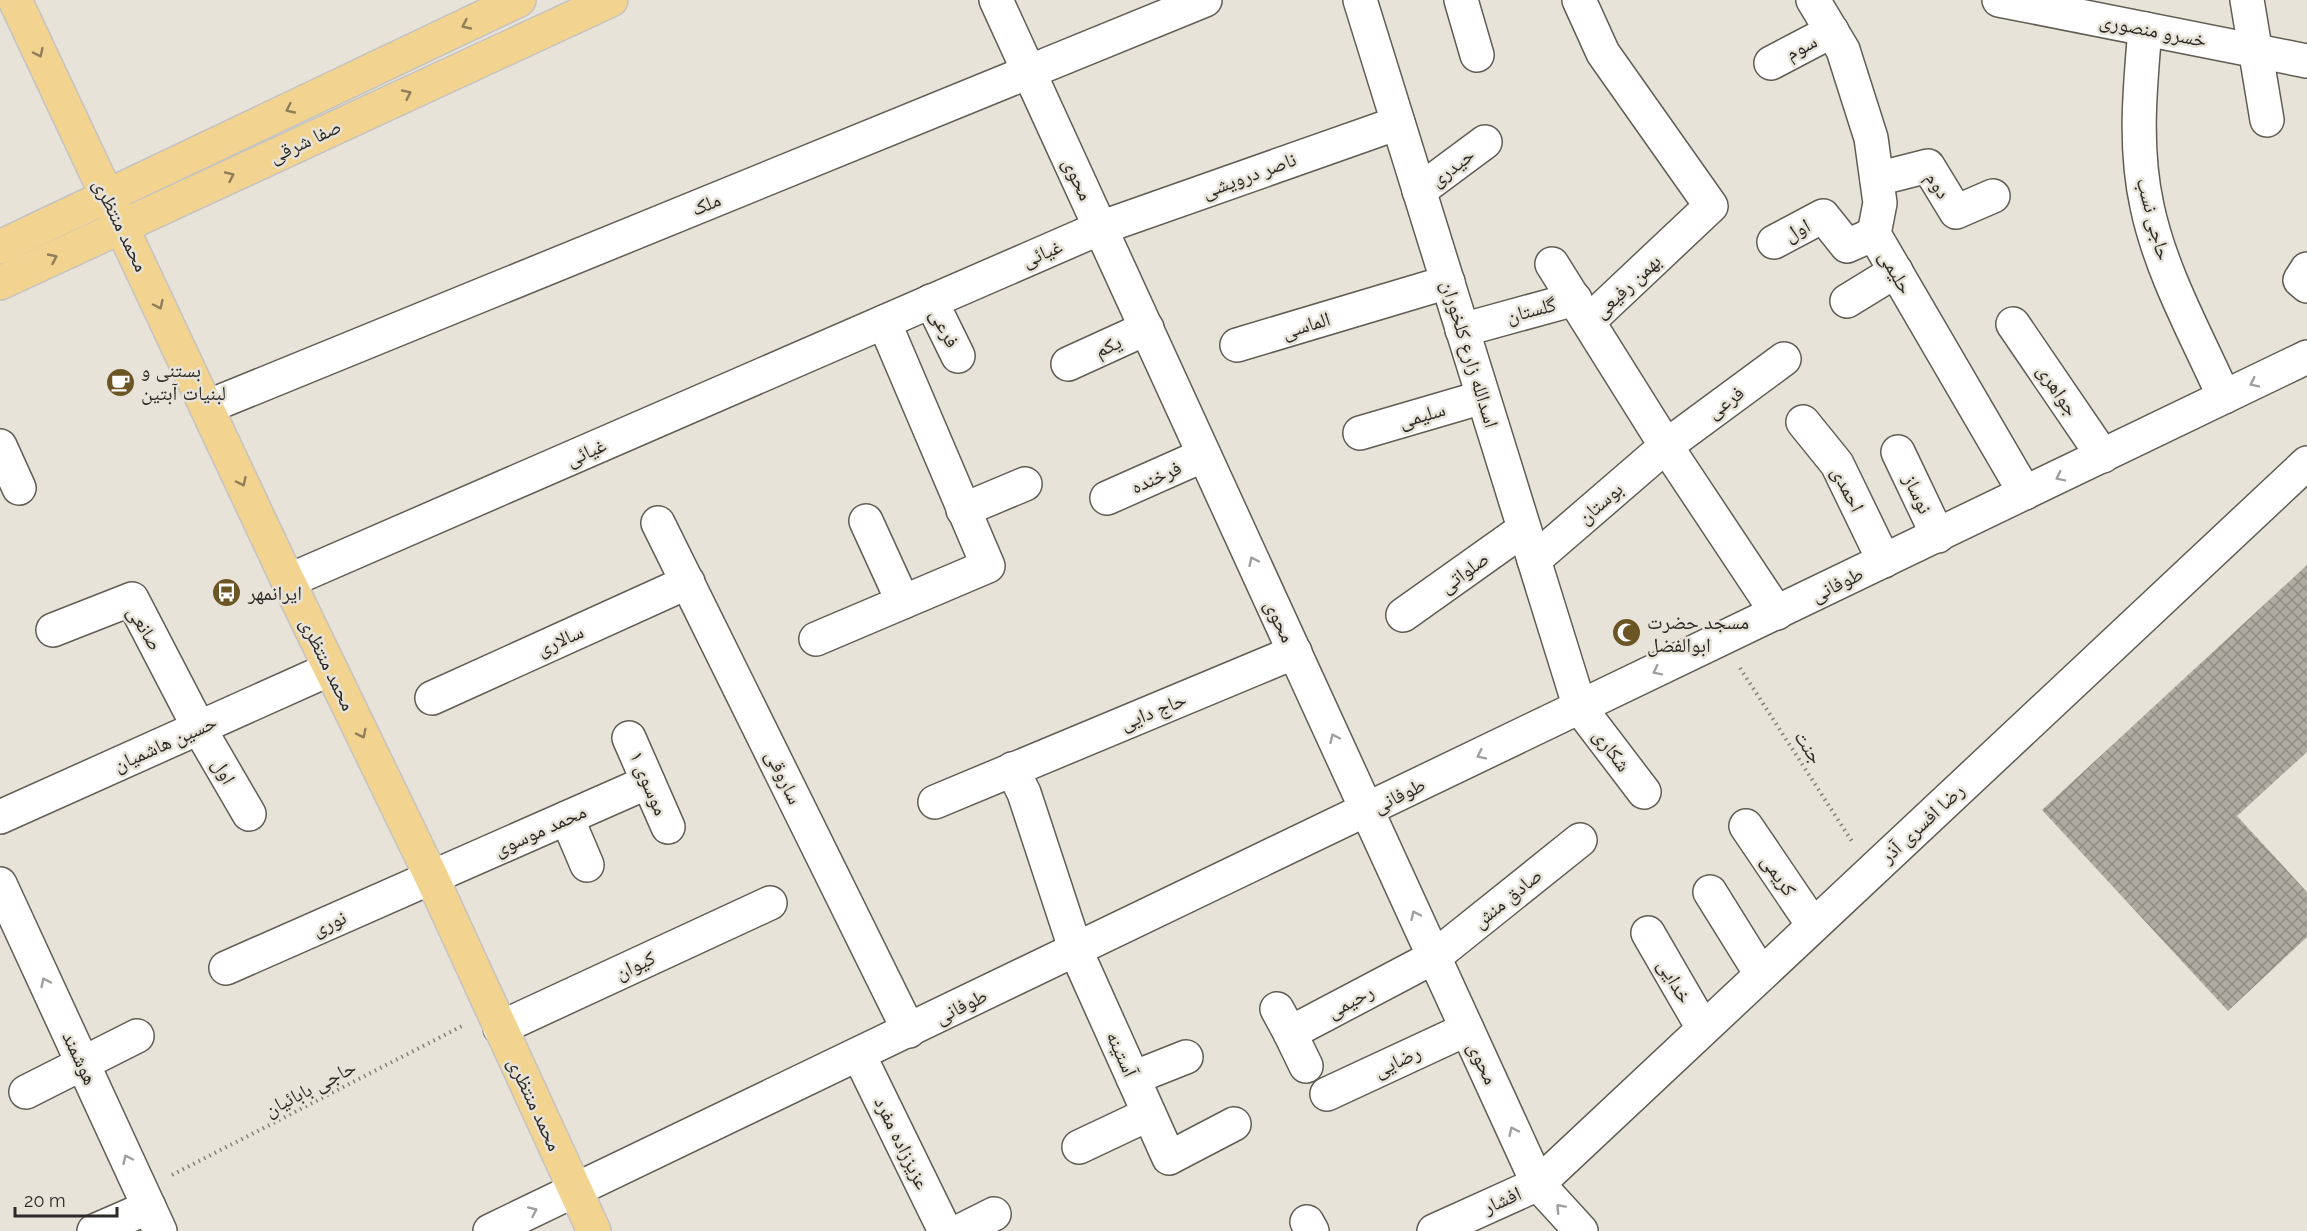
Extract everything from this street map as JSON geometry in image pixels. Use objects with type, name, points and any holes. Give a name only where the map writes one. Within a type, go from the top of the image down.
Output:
[{"type":"main road","name":"محمد منتظری","points":[[15,0],[288,581],[432,878],[594,1231]]},
{"type":"main road","name":"صفا شرقی","points":[[0,247],[519,0]]},
{"type":"main road","name":"صفا شرقی","points":[[0,283],[611,0]]},
{"type":"street","name":"محوی","points":[[996,0],[1538,1184],[1581,1231]]},
{"type":"street","name":"ملک","points":[[207,407],[1205,0]]},
{"type":"street","name":"اسدالله زارع کلخوران","points":[[1360,0],[1580,708]]},
{"type":"street","points":[[1461,0],[1477,54]]},
{"type":"street","name":"بهمن رفیعی","points":[[1579,0],[1603,53],[1711,206],[1582,310],[1666,446],[1777,613]]},
{"type":"street","name":"حلیمی","points":[[1813,0],[1843,50],[1871,138],[1880,203],[1874,234],[2025,494]]},
{"type":"street","points":[[2247,0],[2267,120]]},
{"type":"street","name":"خسرو منصوری","points":[[2014,2],[2307,61]]},
{"type":"street","name":"حاجی نسب","points":[[2145,29],[2139,112],[2139,154],[2147,207],[2163,260],[2224,397]]},
{"type":"street","name":"سوم","points":[[1771,63],[1832,31]]},
{"type":"street","name":"ناصر درویشی","points":[[1100,228],[1398,123]]},
{"type":"street","name":"حیدری","points":[[1419,191],[1485,142]]},
{"type":"street","name":"دوم","points":[[1876,178],[1928,165],[1956,212],[1994,196]]},
{"type":"street","name":"اول","points":[[1774,242],[1823,216],[1847,246],[1874,234]]},
{"type":"street","name":"غیائی","points":[[288,581],[1100,228]]},
{"type":"street","points":[[1552,264],[1582,310]]},
{"type":"street","points":[[2307,269],[2300,279],[2307,286]]},
{"type":"street","points":[[1847,301],[1896,271]]},
{"type":"street","name":"الماسی","points":[[1237,345],[1448,282]]},
{"type":"street","name":"فرعی","points":[[931,301],[958,356]]},
{"type":"street","name":"گلستان","points":[[1462,330],[1582,310]]},
{"type":"street","points":[[816,639],[988,566],[884,322]]},
{"type":"street","name":"جواهری","points":[[2013,324],[2103,456]]},
{"type":"street","name":"یکم","points":[[1068,364],[1147,328]]},
{"type":"street","name":"طوفانی","points":[[490,1231],[576,1192],[2307,357]]},
{"type":"street","name":"فرعی","points":[[1666,446],[1784,359]]},
{"type":"street","name":"سلیمی","points":[[1360,433],[1483,397]]},
{"type":"street","name":"احمدی","points":[[1803,422],[1837,464],[1884,561]]},
{"type":"street","points":[[0,446],[19,488]]},
{"type":"street","name":"بوستان","points":[[1534,560],[1666,446]]},
{"type":"street","name":"نوساز","points":[[1898,452],[1938,536]]},
{"type":"street","name":"فرخنده","points":[[1107,498],[1204,455]]},
{"type":"street","name":"رضا افسری آذر","points":[[1538,1184],[2307,463]]},
{"type":"street","points":[[963,510],[1025,484]]},
{"type":"street","points":[[866,521],[903,602]]},
{"type":"street","name":"ساروقی","points":[[658,523],[909,1031]]},
{"type":"street","name":"صلواتی","points":[[1404,615],[1524,529]]},
{"type":"street","name":"سالاری","points":[[432,698],[688,582]]},
{"type":"street","name":"صانعی","points":[[53,630],[132,599],[199,728]]},
{"type":"street","name":"حاج دایی","points":[[934,802],[1295,652]]},
{"type":"street","name":"حسین هاشمیان","points":[[0,817],[330,669]]},
{"type":"street","name":"شکاری","points":[[1580,708],[1644,792]]},
{"type":"street","name":"اول","points":[[199,728],[249,814]]},
{"type":"street","name":"موسوی ۱","points":[[629,738],[668,827]]},
{"type":"street","points":[[1012,769],[1024,794],[1076,951]]},
{"type":"street","name":"محمد موسوی","points":[[432,878],[648,782]]},
{"type":"street","points":[[567,818],[587,865]]},
{"type":"street","name":"کریمی","points":[[1746,825],[1813,925]]},
{"type":"street","name":"صادق منش","points":[[1434,957],[1580,840]]},
{"type":"street","name":"نوری","points":[[226,968],[432,878]]},
{"type":"street","name":"هوشمند","points":[[0,884],[150,1210]]},
{"type":"street","points":[[1710,892],[1761,974]]},
{"type":"street","name":"کیوان","points":[[496,1020],[770,903]]},
{"type":"street","name":"خدایی","points":[[1648,933],[1703,1029]]},
{"type":"street","name":"آستینه","points":[[1076,951],[1169,1158],[1234,1124]]},
{"type":"street","name":"رحیمی","points":[[1306,1066],[1283,1021],[1434,957]]},
{"type":"street","name":"رضایی","points":[[1327,1094],[1467,1029]]},
{"type":"street","points":[[26,1092],[137,1036]]},
{"type":"street","name":"عزیززاده مفرد","points":[[859,1055],[945,1231]]},
{"type":"street","points":[[1133,1078],[1186,1057]]},
{"type":"street","points":[[1078,1147],[1149,1114]]},
{"type":"street","name":"افشار","points":[[1434,1231],[1538,1184]]},
{"type":"street","points":[[94,1231],[150,1210]]},
{"type":"street","points":[[960,1231],[994,1214]]},
{"type":"path","name":"جنت","points":[[1722,639],[1870,871]]},
{"type":"path","name":"حاجی بابائیان","points":[[150,1210],[496,1020]]},
{"type":"building","points":[[2307,565],[2307,752],[2237,816],[2307,892],[2307,937],[2228,1011],[2042,810]]},
{"type":"place","name":"بستنی و لبنیات آبتین","points":[[120,382]]},
{"type":"place","name":"ایرانمهر","points":[[227,593]]},
{"type":"place","name":"مسجد حضرت ابوالفضل","points":[[1626,633]]}]
